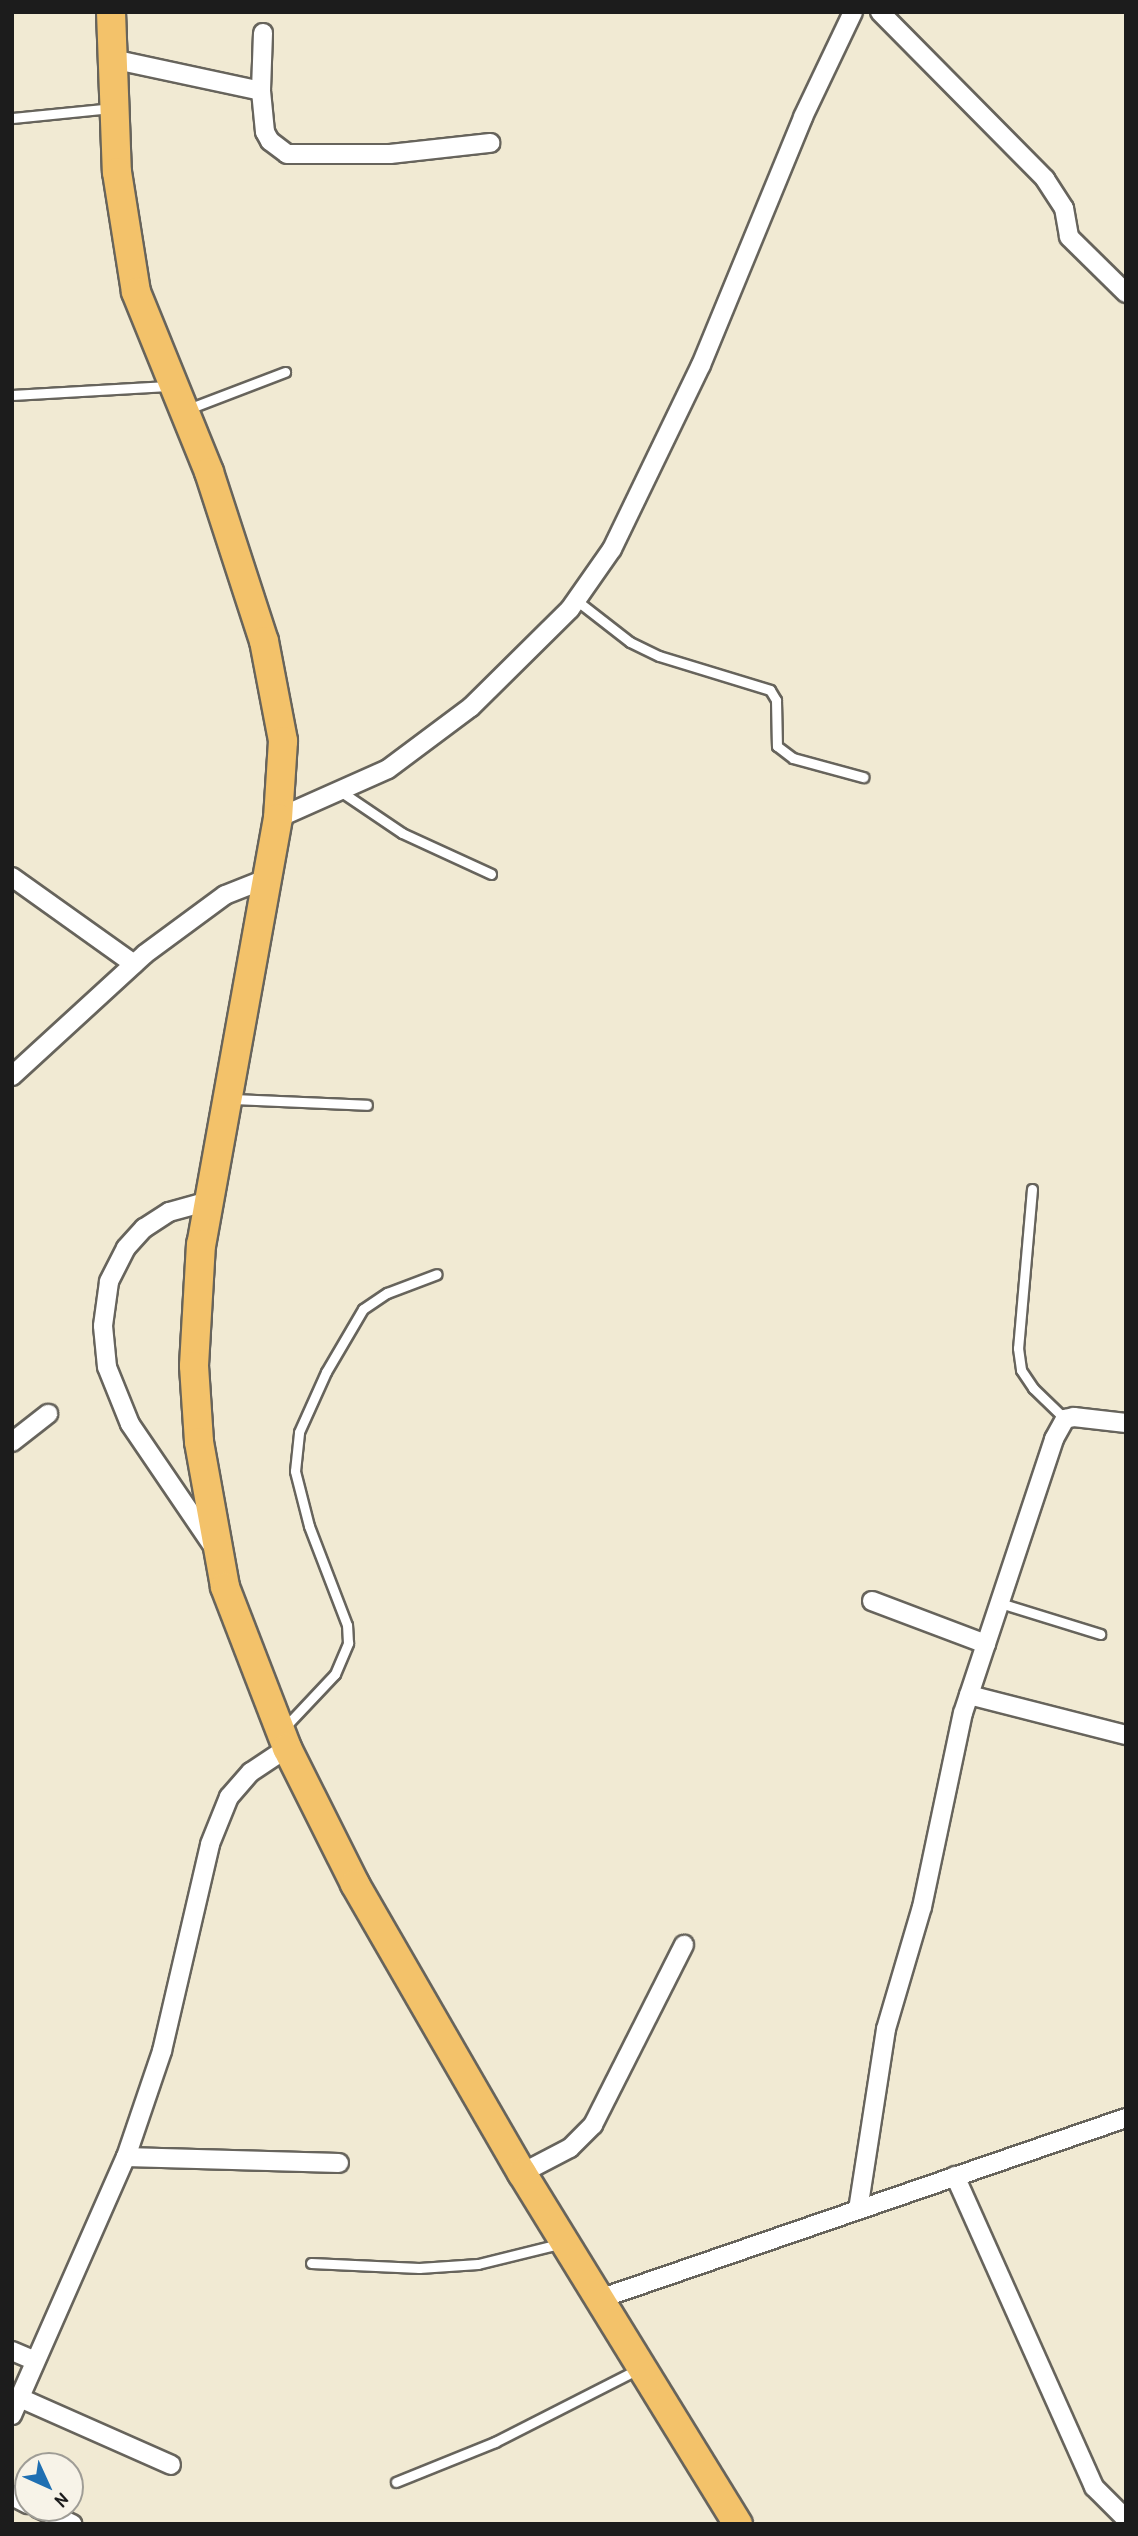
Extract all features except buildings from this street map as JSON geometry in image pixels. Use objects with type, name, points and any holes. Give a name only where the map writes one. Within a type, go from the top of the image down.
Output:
[{"type":"highway","points":[[111,12],[117,172],[136,292],[170,386],[184,411],[209,472],[264,640],[283,741],[278,818],[201,1244],[194,1366],[199,1442],[218,1552],[233,1610],[284,1740],[355,1884],[522,2172],[599,2299],[644,2365],[738,2524]]},
{"type":"street","points":[[278,818],[388,769],[471,707],[576,600],[611,549],[701,365],[803,117],[852,12]]},
{"type":"street","points":[[880,12],[1045,179],[1064,208],[1069,237],[1126,293]]},
{"type":"street","points":[[263,33],[261,91],[265,132],[270,141],[287,154],[390,154],[490,143]]},
{"type":"street","points":[[112,59],[261,91]]},
{"type":"street","points":[[12,877],[134,964]]},
{"type":"street","points":[[12,1076],[134,964],[225,895],[268,878]]},
{"type":"street","points":[[209,1201],[169,1212],[144,1228],[126,1248],[109,1282],[103,1326],[107,1367],[130,1424],[218,1552]]},
{"type":"street","points":[[12,1442],[48,1414]]},
{"type":"street","points":[[858,2210],[886,2029],[922,1907],[969,1695],[1054,1439],[1065,1419],[1126,1423]]},
{"type":"street","points":[[872,1601],[986,1644]]},
{"type":"street","points":[[969,1695],[1126,1735]]},
{"type":"street","points":[[12,2415],[126,2157],[162,2051],[210,1844],[229,1797],[284,1740]]},
{"type":"street","points":[[522,2172],[570,2148],[593,2125],[684,1945]]},
{"type":"street","points":[[599,2299],[1126,2118]]},
{"type":"street","points":[[126,2157],[339,2163]]},
{"type":"street","points":[[955,2176],[1094,2487],[1126,2519]]},
{"type":"street","points":[[12,2351],[36,2361]]},
{"type":"street","points":[[20,2398],[171,2465]]},
{"type":"lane","points":[[12,118],[114,108]]},
{"type":"lane","points":[[184,411],[285,372]]},
{"type":"lane","points":[[12,395],[170,386]]},
{"type":"lane","points":[[576,600],[630,642],[659,656],[770,690],[776,700],[777,746],[793,758],[863,777]]},
{"type":"lane","points":[[340,791],[402,833],[491,874]]},
{"type":"lane","points":[[228,1099],[367,1105]]},
{"type":"lane","points":[[1032,1189],[1018,1348],[1021,1370],[1032,1388],[1065,1419]]},
{"type":"lane","points":[[284,1740],[335,1674],[348,1643],[347,1625],[309,1526],[295,1471],[299,1432],[326,1372],[363,1309],[387,1293],[437,1274]]},
{"type":"lane","points":[[1000,1603],[1100,1634]]},
{"type":"lane","points":[[311,2263],[419,2268],[478,2264],[565,2242]]},
{"type":"lane","points":[[396,2483],[495,2442],[644,2365]]}]
